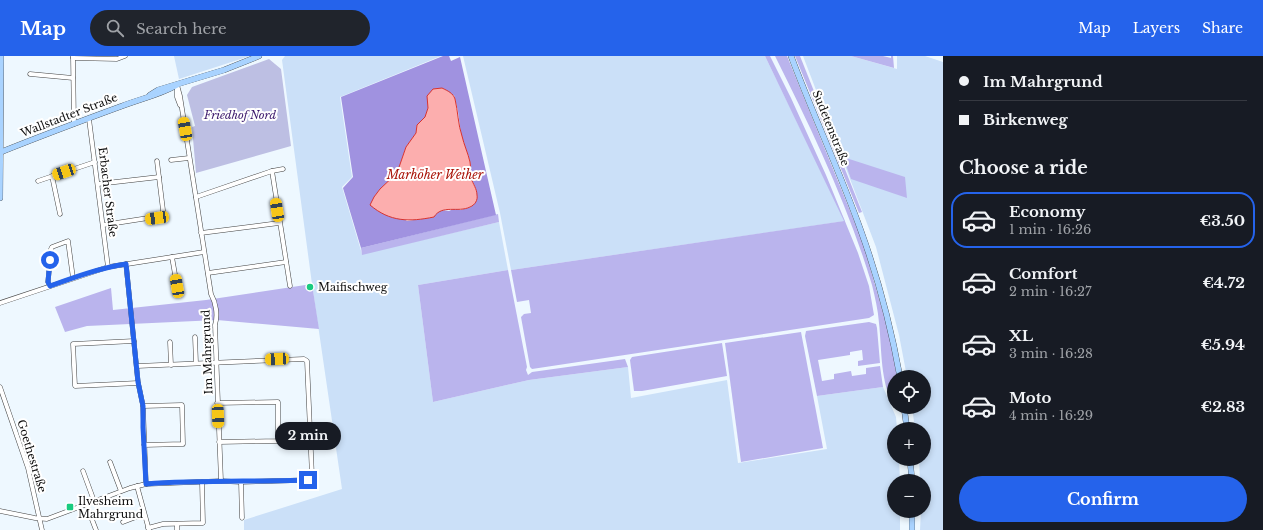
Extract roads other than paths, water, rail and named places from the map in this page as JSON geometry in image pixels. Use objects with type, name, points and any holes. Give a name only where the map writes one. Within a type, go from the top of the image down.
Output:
[{"type":"main road","points":[[0,198],[1,56]]},
{"type":"main road","name":"Wallstadter Straße","points":[[0,152],[159,94],[177,85],[224,70],[259,56]]},
{"type":"main road","name":"Sudetenstraße","points":[[791,56],[852,207],[870,256],[885,307],[898,370]]},
{"type":"main road","points":[[912,518],[912,530]]},
{"type":"street","points":[[74,124],[73,57],[117,59],[125,56]]},
{"type":"street","points":[[30,74],[73,78]]},
{"type":"street","name":"Im Mahrgrund","points":[[177,85],[177,97],[182,111],[204,252],[217,318],[215,325],[220,481]]},
{"type":"street","name":"Erbacher Straße","points":[[89,119],[108,267]]},
{"type":"street","points":[[171,160],[189,158]]},
{"type":"street","points":[[103,225],[161,216],[163,214],[157,161]]},
{"type":"street","points":[[38,181],[95,162]]},
{"type":"street","points":[[196,197],[272,171],[283,169]]},
{"type":"street","points":[[272,171],[290,286]]},
{"type":"street","points":[[52,176],[60,214]]},
{"type":"street","points":[[98,184],[159,177]]},
{"type":"street","points":[[201,233],[279,223]]},
{"type":"street","points":[[50,286],[48,282],[51,249],[52,247],[68,241],[73,278]]},
{"type":"street","points":[[0,303],[108,267],[204,252]]},
{"type":"street","points":[[172,257],[177,286]]},
{"type":"street","points":[[208,273],[286,262]]},
{"type":"street","points":[[126,264],[138,383],[143,406],[146,484]]},
{"type":"street","points":[[195,337],[196,363]]},
{"type":"street","points":[[134,341],[74,344],[75,386],[138,383]]},
{"type":"street","points":[[170,342],[171,365]]},
{"type":"street","points":[[0,511],[47,518],[121,491],[146,484],[308,480],[312,476],[307,362],[304,359],[137,366]]},
{"type":"street","name":"Goethestraße","points":[[0,387],[28,468],[42,530]]},
{"type":"street","points":[[217,403],[278,402],[278,441],[219,442]]},
{"type":"street","points":[[143,406],[182,405],[183,444],[144,446]]},
{"type":"street","points":[[110,462],[121,491]]},
{"type":"street","points":[[83,471],[94,501]]},
{"type":"street","points":[[137,486],[149,529],[163,524],[203,523],[202,482]]},
{"type":"street","points":[[241,482],[242,518]]},
{"type":"street","points":[[86,504],[96,530]]},
{"type":"street","points":[[123,522],[144,514]]},
{"type":"street","points":[[177,524],[177,530]]},
{"type":"water","name":"Marhöher Weiher","points":[[442,88],[452,94],[455,99],[461,132],[470,162],[471,178],[477,193],[477,200],[475,204],[465,209],[441,211],[434,217],[425,219],[408,220],[392,218],[377,211],[370,205],[380,189],[397,173],[406,147],[416,133],[417,125],[425,117],[428,108],[427,96],[433,89]]},
{"type":"place","name":"Maifischweg","points":[[310,287]]},
{"type":"place","name":"Ilvesheim Mahrgrund","points":[[70,507]]},
{"type":"park label","name":"Friedhof Nord","points":[[240,115]]}]
